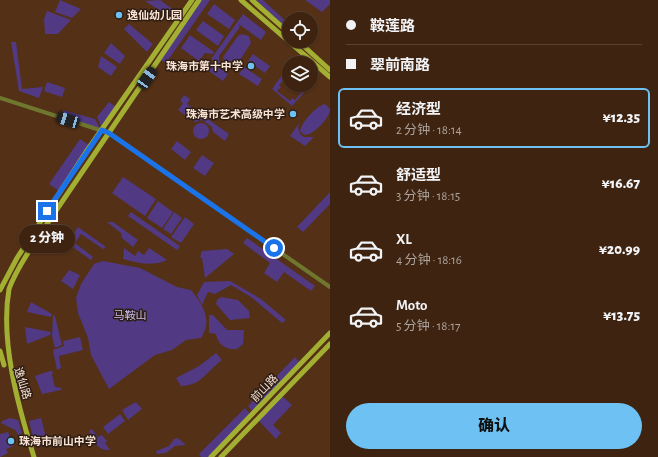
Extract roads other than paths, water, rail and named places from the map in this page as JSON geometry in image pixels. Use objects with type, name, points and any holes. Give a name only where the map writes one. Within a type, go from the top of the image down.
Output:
[{"type":"main road","points":[[0,289],[47,211],[192,0]]},
{"type":"main road","name":"逸仙路","points":[[34,457],[7,367],[3,339],[3,302],[16,272],[199,0]]},
{"type":"main road","points":[[241,0],[330,77]]},
{"type":"main road","points":[[252,0],[282,27]]},
{"type":"main road","points":[[306,48],[330,70]]},
{"type":"main road","name":"前山路","points":[[211,457],[330,333]]},
{"type":"main road","name":"前山路","points":[[221,457],[330,344]]},
{"type":"main road","name":"逸仙路","points":[[0,351],[31,457]]},
{"type":"street","points":[[0,98],[109,133],[330,287]]},
{"type":"place","name":"逸仙幼儿园","points":[[119,15]]},
{"type":"place","name":"珠海市第十中学","points":[[251,66]]},
{"type":"place","name":"珠海市艺术高级中学","points":[[293,114]]},
{"type":"place","name":"珠海市前山中学","points":[[11,441]]},
{"type":"park label","name":"马鞍山","points":[[130,315]]}]
